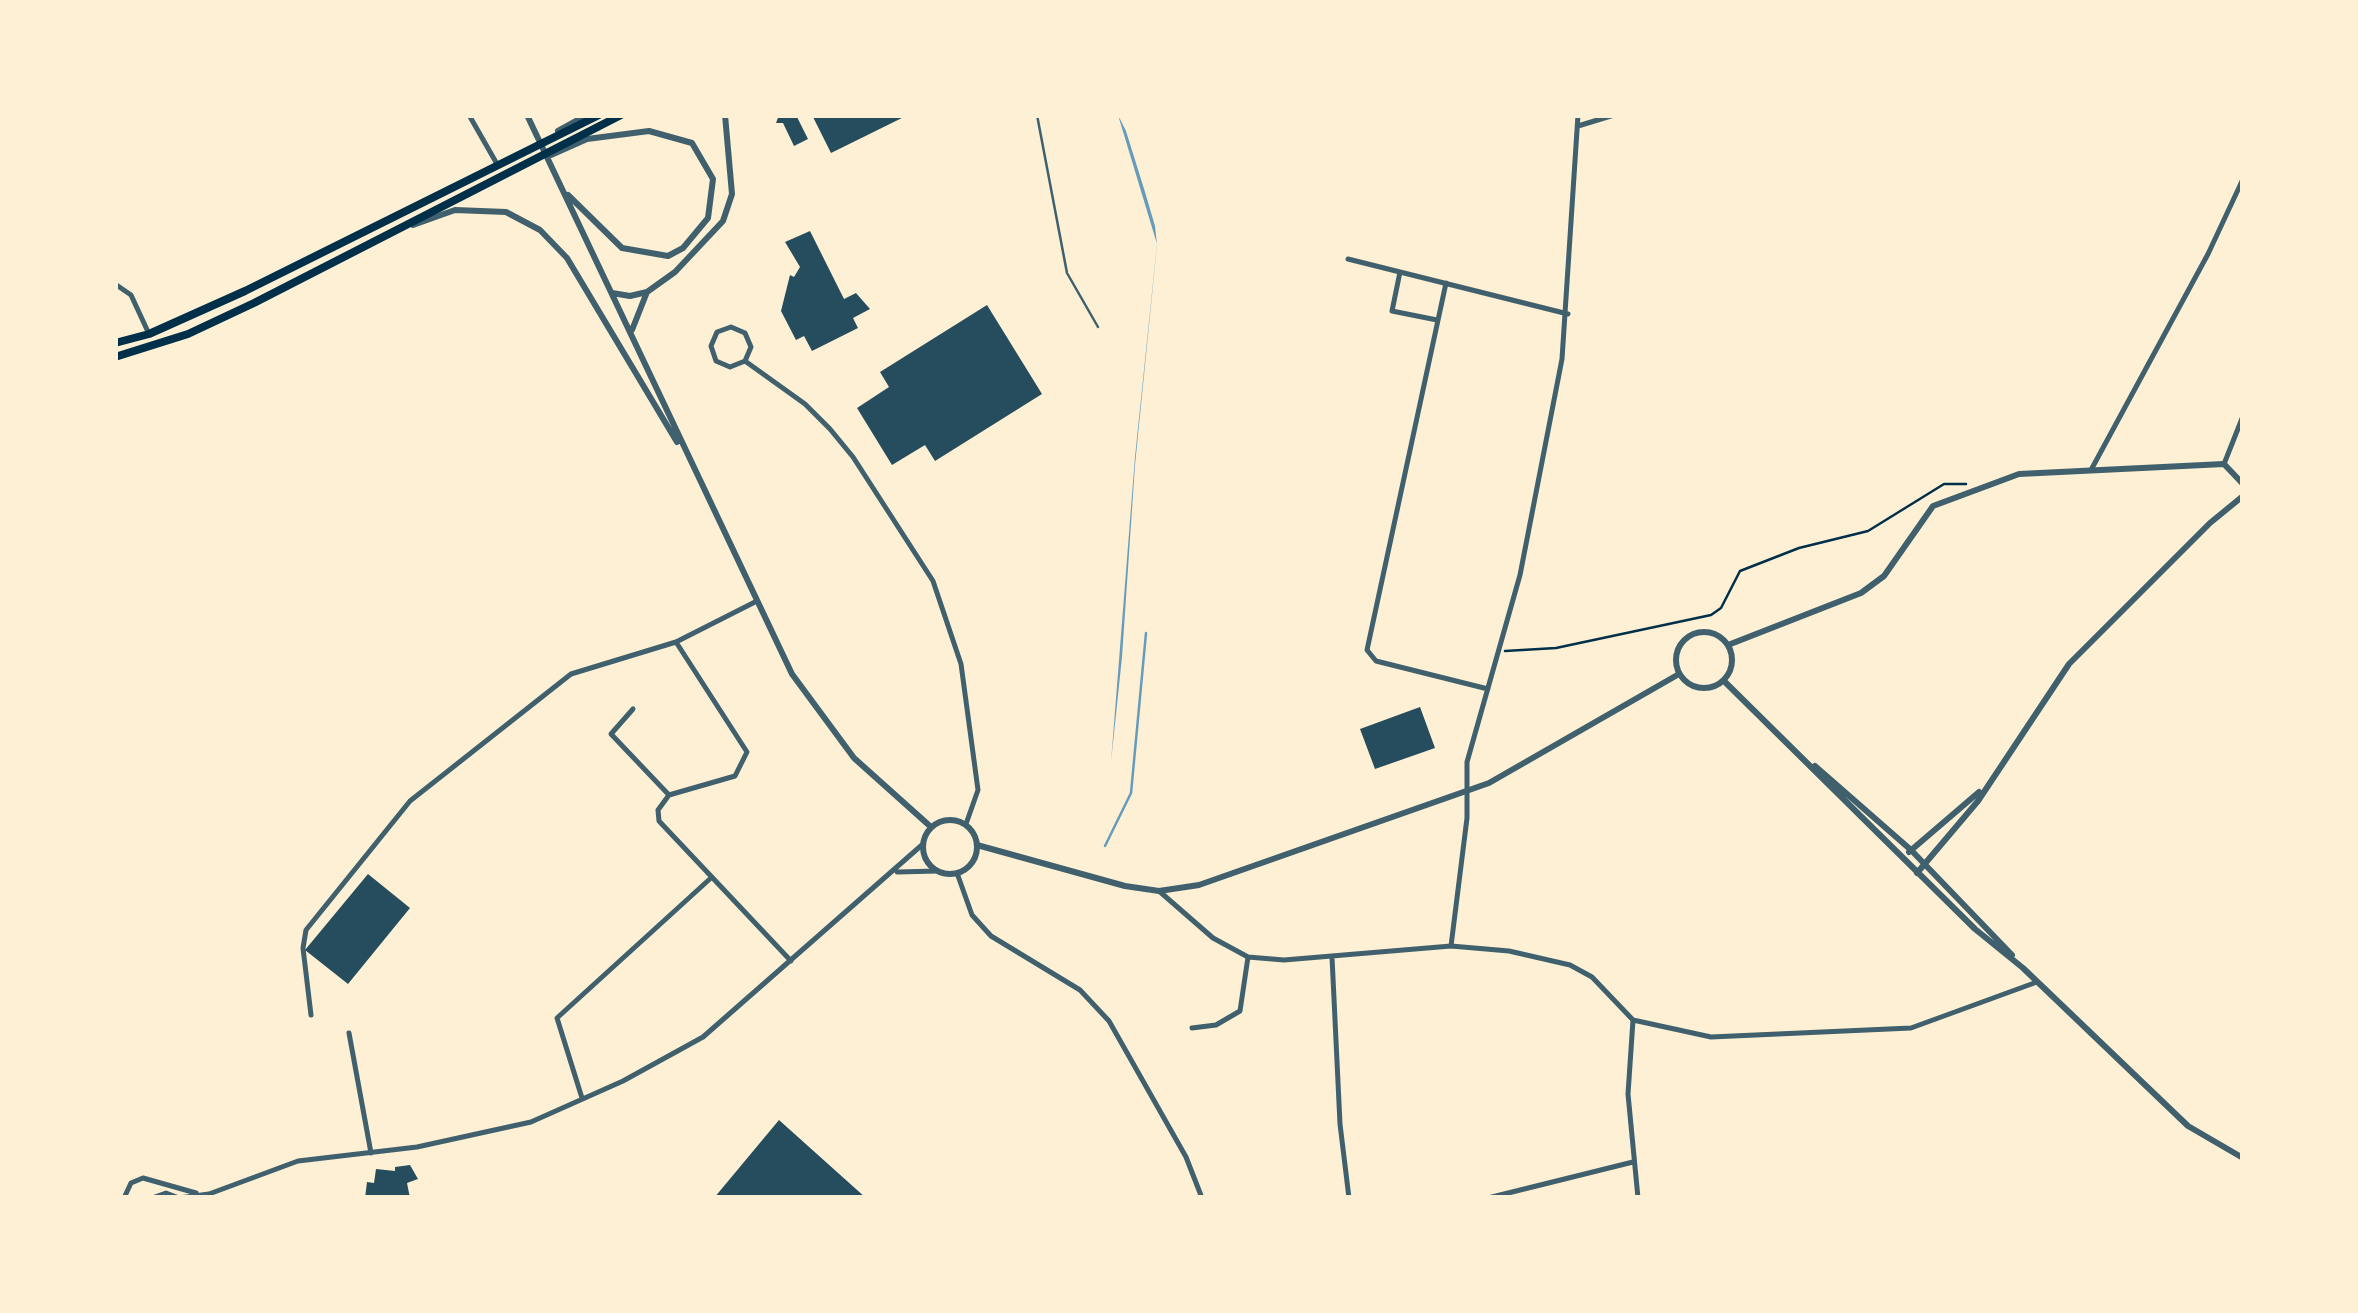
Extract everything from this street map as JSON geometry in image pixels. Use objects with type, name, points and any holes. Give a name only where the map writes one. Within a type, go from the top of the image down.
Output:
[{"type":"main road","points":[[115,343],[149,334],[245,292],[599,115]]},
{"type":"main road","points":[[115,358],[188,334],[621,115]]},
{"type":"street","points":[[469,115],[497,164]]},
{"type":"street","points":[[527,115],[632,331],[754,602],[792,674],[854,758],[931,827]]},
{"type":"street","points":[[517,154],[587,115]]},
{"type":"street","points":[[612,293],[630,296],[647,292],[675,272],[723,222],[732,194],[725,115]]},
{"type":"street","points":[[1451,946],[1467,818],[1467,762],[1520,575],[1568,314],[1578,115]]},
{"type":"street","points":[[1577,126],[1614,115]]},
{"type":"street","points":[[522,167],[587,139],[649,130],[692,143],[712,179],[708,218],[683,248],[668,256],[622,248],[564,189]]},
{"type":"street","points":[[2091,470],[2208,254],[2243,179]]},
{"type":"street","points":[[390,233],[455,210],[506,212],[540,230],[567,258],[692,469]]},
{"type":"street","points":[[1348,259],[1568,314]]},
{"type":"street","points":[[1400,272],[1392,311],[1438,320]]},
{"type":"street","points":[[1446,283],[1366,650],[1376,661],[1488,690]]},
{"type":"street","points":[[115,284],[131,295],[149,334]]},
{"type":"street","points":[[632,331],[647,292]]},
{"type":"street","points":[[731,327],[745,333],[751,347],[745,362],[730,367],[716,361],[711,346],[717,332],[731,327]]},
{"type":"street","points":[[745,362],[805,404],[830,429],[862,470],[932,581],[961,664],[979,793],[966,824]]},
{"type":"street","points":[[2224,464],[2243,416]]},
{"type":"street","points":[[1728,645],[1861,593],[1884,576],[1933,506],[2019,474],[2224,464],[2243,484]]},
{"type":"street","points":[[1917,873],[1984,788],[2070,664],[2210,523],[2243,496]]},
{"type":"street","points":[[311,1014],[302,948],[306,930],[410,802],[571,674],[676,642],[754,602]]},
{"type":"street","points":[[1713,633],[1728,645],[1732,664],[1724,680],[1700,688],[1680,674],[1676,656],[1694,634],[1713,633]]},
{"type":"street","points":[[676,642],[747,752],[736,776],[669,795],[658,810],[659,821],[790,962]]},
{"type":"street","points":[[1158,891],[1249,870],[1489,784],[1680,674]]},
{"type":"street","points":[[1724,680],[1917,873],[2023,968]]},
{"type":"street","points":[[633,709],[611,734],[669,795]]},
{"type":"street","points":[[1802,756],[1926,865],[2037,982],[2188,1126],[2243,1158]]},
{"type":"street","points":[[1902,858],[1984,788]]},
{"type":"street","points":[[152,1198],[166,1193],[179,1198],[198,1194],[298,1161],[372,1153],[531,1122],[661,1062],[703,1036],[894,873],[923,844],[931,827],[945,820],[966,824],[978,845],[974,861],[957,873],[894,873]]},
{"type":"street","points":[[923,844],[928,862],[938,871]]},
{"type":"street","points":[[978,845],[1158,891],[1213,938],[1248,957],[1284,960],[1451,946],[1508,951],[1570,964],[1592,977],[1633,1020],[1711,1037],[1911,1028],[2037,982]]},
{"type":"street","points":[[957,873],[972,915],[991,936],[1080,990],[1109,1021],[1186,1156],[1202,1198]]},
{"type":"street","points":[[582,1098],[557,1018],[712,877]]},
{"type":"street","points":[[1332,956],[1340,1124],[1349,1198]]},
{"type":"street","points":[[1192,1028],[1216,1025],[1240,1010],[1248,957]]},
{"type":"street","points":[[1633,1020],[1628,1094],[1638,1198]]},
{"type":"street","points":[[350,1033],[372,1153]]},
{"type":"street","points":[[1488,1198],[1632,1162]]},
{"type":"street","points":[[124,1198],[131,1183],[143,1178],[198,1194]]},
{"type":"lane","points":[[1037,115],[1066,273],[1098,327]]},
{"type":"path","points":[[1499,650],[1556,648],[1711,615],[1721,608],[1740,571],[1812,544],[1868,532],[1944,484],[1963,482],[1975,490]]},
{"type":"water","points":[[1118,115],[1145,192],[1157,243]]},
{"type":"water","points":[[1157,245],[1135,465],[1111,762],[1135,457]]},
{"type":"building","points":[[779,115],[796,115],[808,139],[794,146],[783,123],[776,123]]},
{"type":"building","points":[[812,115],[908,115],[831,153]]},
{"type":"building","points":[[810,231],[844,299],[856,293],[870,309],[853,318],[858,328],[812,351],[804,336],[796,340],[781,311],[790,275],[794,277],[800,267],[785,242]]},
{"type":"building","points":[[987,305],[1042,394],[935,461],[925,445],[892,465],[857,408],[889,387],[880,372]]},
{"type":"building","points":[[1420,707],[1435,748],[1375,769],[1360,729]]},
{"type":"building","points":[[368,874],[410,908],[348,984],[305,950]]},
{"type":"building","points":[[779,1120],[866,1198],[714,1198]]},
{"type":"building","points":[[410,1165],[418,1179],[407,1183],[410,1198],[365,1198],[367,1182],[374,1183],[376,1169],[395,1171],[395,1167]]},
{"type":"waterway","points":[[1105,846],[1131,793],[1146,633]]}]
